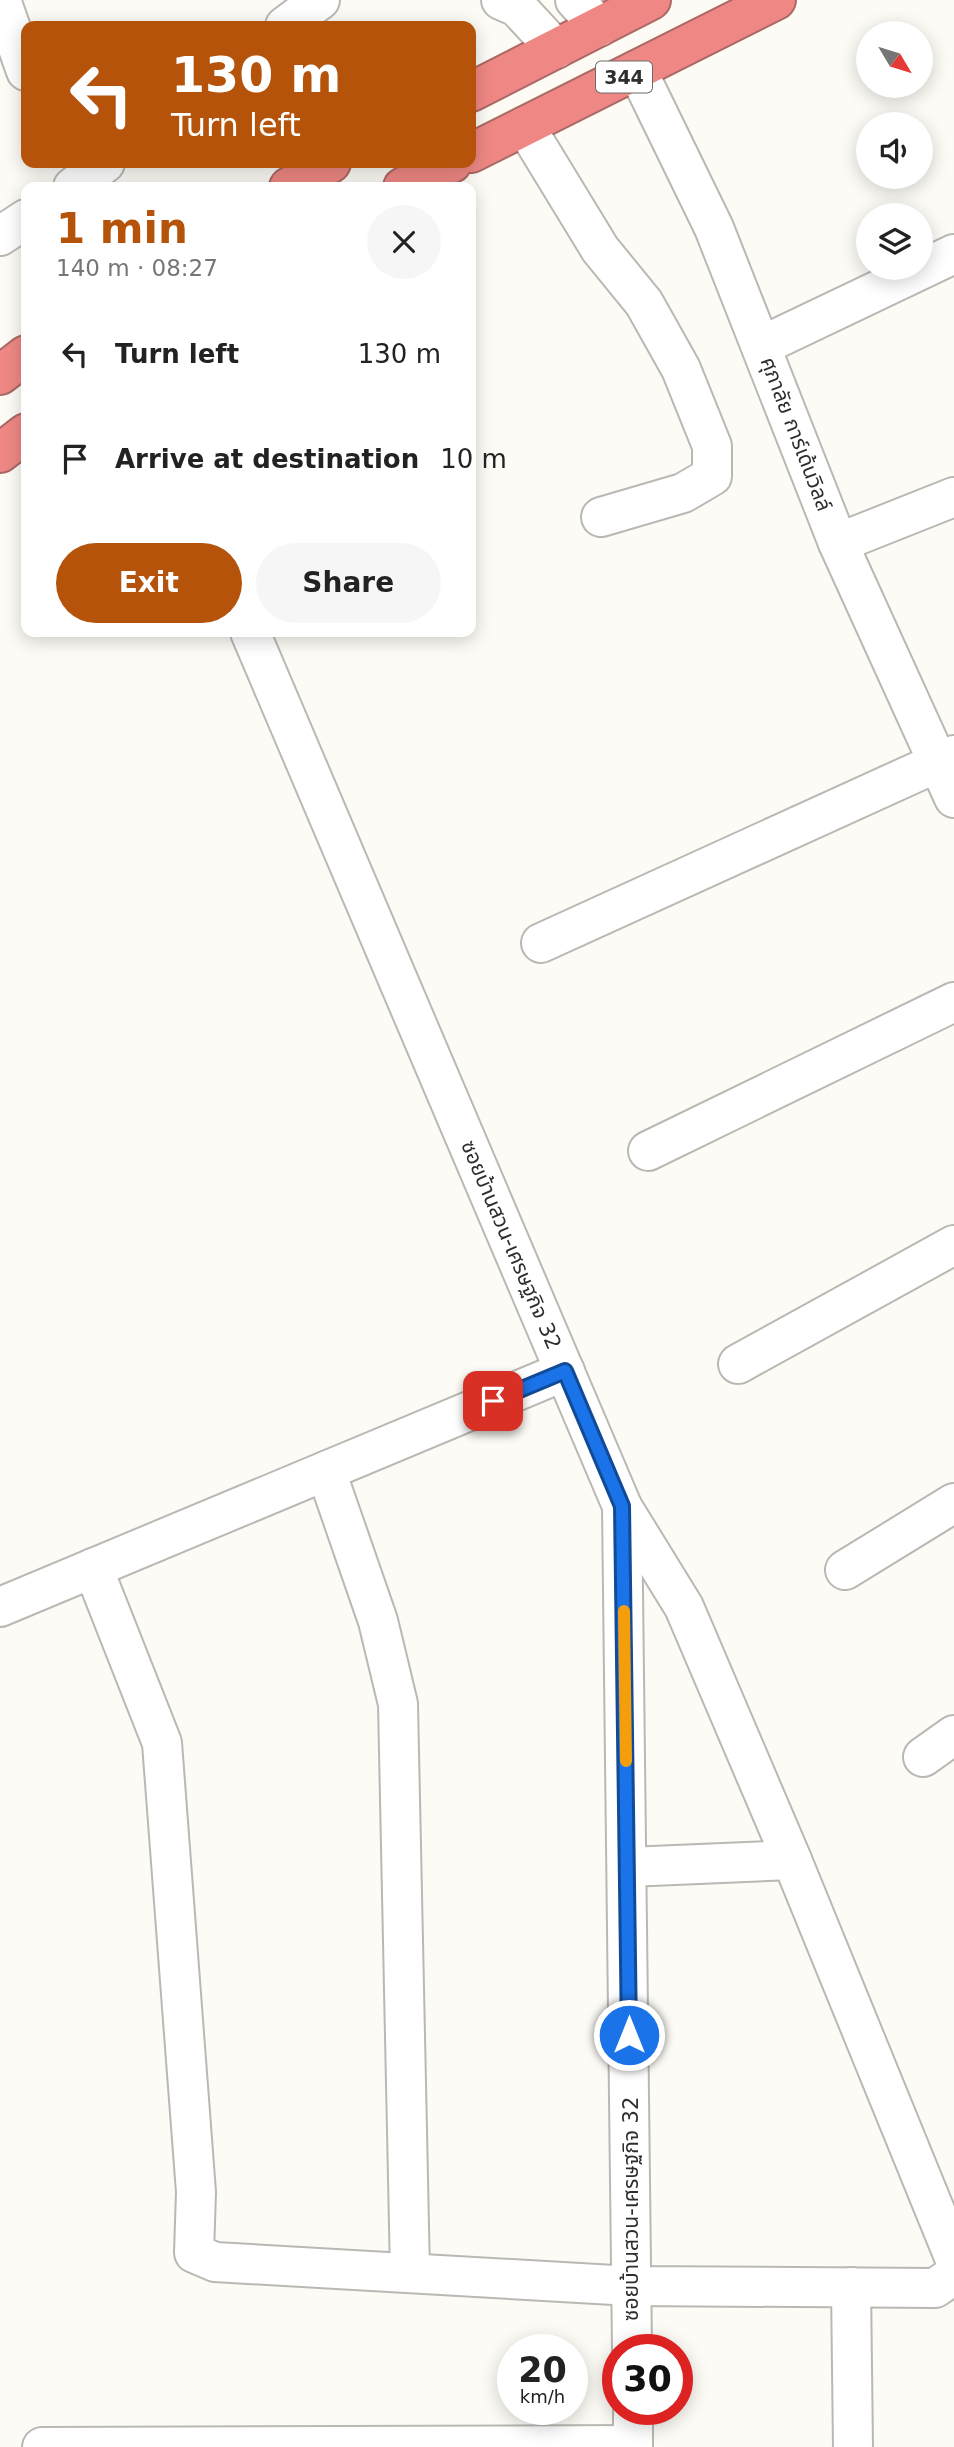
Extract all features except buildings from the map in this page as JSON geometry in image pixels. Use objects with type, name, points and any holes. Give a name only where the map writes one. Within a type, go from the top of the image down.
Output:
[{"type":"highway","name":"344","points":[[476,89],[556,49],[587,13],[651,0]]},
{"type":"highway","name":"344","points":[[476,150],[776,0]]},
{"type":"highway","points":[[298,182],[322,168]]},
{"type":"highway","points":[[413,182],[442,168]]},
{"type":"highway","points":[[0,375],[21,359]]},
{"type":"highway","points":[[0,453],[21,437]]},
{"type":"street","points":[[1,0],[21,57]]},
{"type":"street","points":[[292,21],[320,0]]},
{"type":"street","points":[[501,0],[517,8],[556,49]]},
{"type":"street","name":"ศุภาลัย การ์เด้นวิลล์","points":[[637,70],[714,228],[838,542],[946,759],[954,798]]},
{"type":"street","points":[[524,126],[600,250],[644,303],[681,369],[712,446],[712,476],[683,493],[601,517]]},
{"type":"street","points":[[78,182],[98,168]]},
{"type":"street","points":[[0,236],[21,222]]},
{"type":"street","points":[[761,346],[954,254]]},
{"type":"street","points":[[838,542],[954,497]]},
{"type":"street","name":"ซอยบ้านสวน-เศรษฐกิจ 32","points":[[252,637],[622,1506],[632,2334]]},
{"type":"street","points":[[541,943],[946,759]]},
{"type":"street","points":[[648,1151],[954,1002]]},
{"type":"street","points":[[738,1364],[954,1245]]},
{"type":"street","points":[[0,1607],[565,1371]]},
{"type":"street","points":[[326,1471],[378,1621],[398,1704],[410,2273]]},
{"type":"street","points":[[845,1570],[954,1503]]},
{"type":"street","points":[[622,1506],[684,1607],[792,1860],[954,2256]]},
{"type":"street","points":[[93,1568],[162,1744],[196,2192],[194,2253],[215,2262],[631,2286],[935,2288],[954,2275]]},
{"type":"street","points":[[923,1757],[954,1735]]},
{"type":"street","points":[[628,1867],[792,1860]]},
{"type":"street","points":[[852,2287],[853,2447]]},
{"type":"street","points":[[42,2447],[633,2434]]},
{"type":"slow traffic","points":[[624,1611],[626,1761]]},
{"type":"route","points":[[493,1401],[565,1371],[622,1506],[629,2035]]}]
